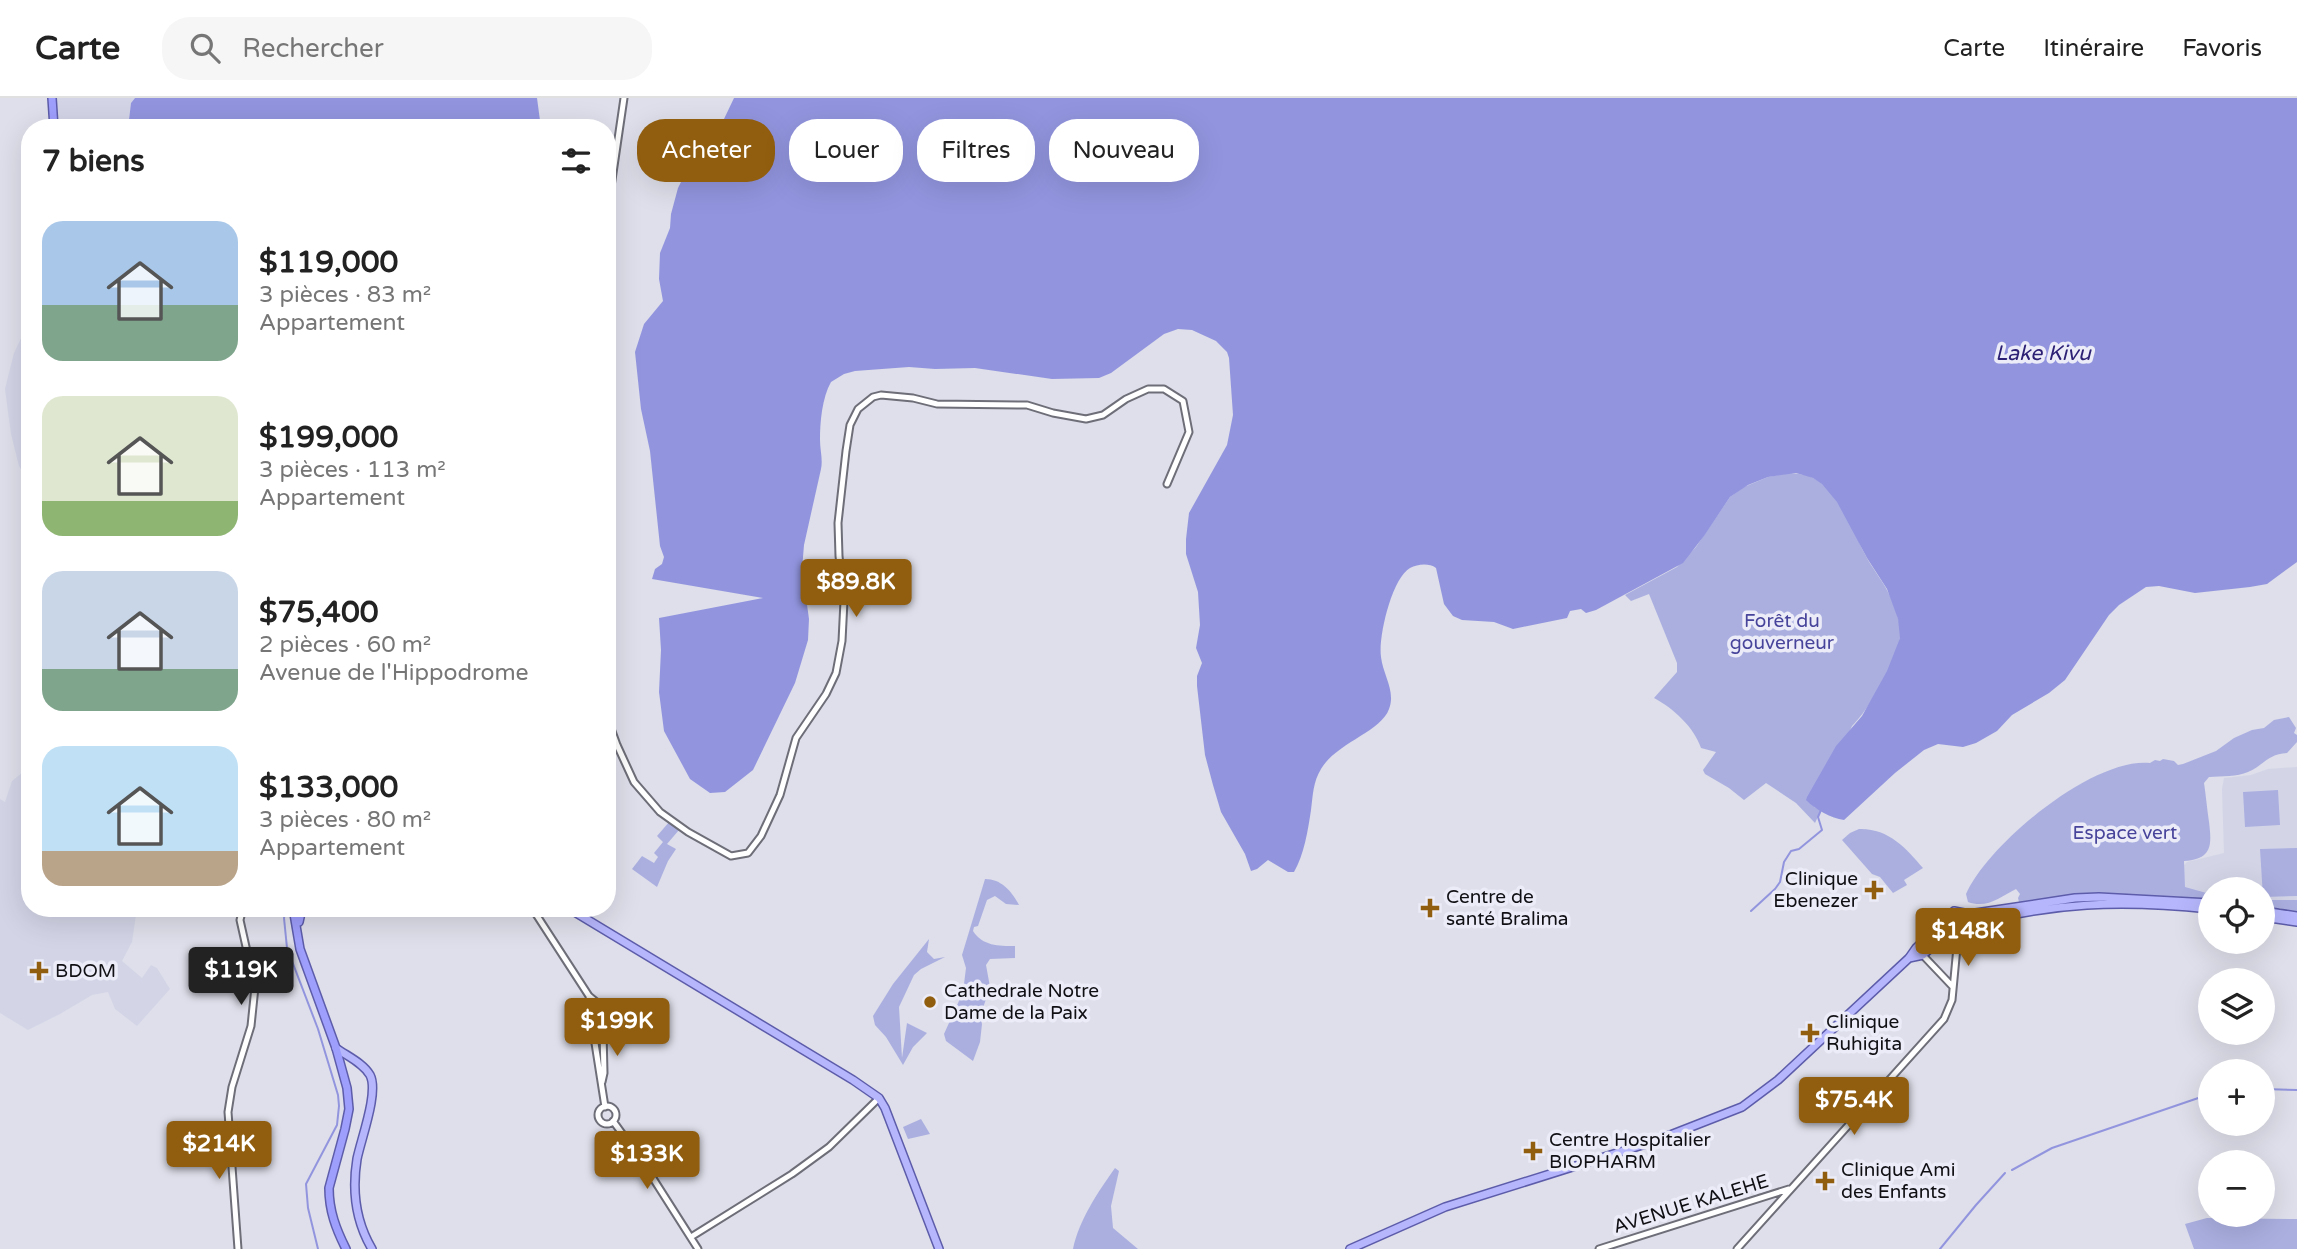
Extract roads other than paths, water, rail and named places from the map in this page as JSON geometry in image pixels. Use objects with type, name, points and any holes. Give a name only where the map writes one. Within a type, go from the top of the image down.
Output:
[{"type":"highway","points":[[52,98],[53,119]]},
{"type":"highway","points":[[295,917],[300,949],[336,1048],[347,1088],[349,1109],[329,1188],[332,1216],[346,1249]]},
{"type":"highway","points":[[297,929],[300,917]]},
{"type":"main road","points":[[1909,958],[1923,955],[1959,926],[2018,909],[2099,897],[2198,902]]},
{"type":"main road","points":[[1350,1249],[1445,1207],[1655,1141],[1742,1107],[1778,1080],[1909,958],[1951,912],[1969,914],[2099,903],[2143,903],[2198,908]]},
{"type":"main road","points":[[1959,926],[1961,913]]},
{"type":"main road","points":[[2275,913],[2297,916]]},
{"type":"main road","points":[[583,917],[813,1055],[879,1098],[892,1122],[939,1249]]},
{"type":"main road","points":[[1947,919],[1949,924],[1959,926]]},
{"type":"main road","points":[[2275,919],[2297,922]]},
{"type":"main road","points":[[336,1048],[367,1070],[374,1086],[357,1161],[356,1179],[360,1220],[364,1236],[372,1249]]},
{"type":"street","points":[[616,153],[624,98]]},
{"type":"street","points":[[616,742],[634,782],[660,812],[688,832],[731,856],[748,853],[761,836],[780,795],[796,738],[826,694],[836,673],[842,641],[844,601],[838,523],[850,425],[864,402],[881,395],[913,398],[937,404],[1027,405],[1086,419],[1103,415],[1139,392],[1164,389],[1183,401],[1189,432],[1167,484]]},
{"type":"street","points":[[238,1249],[228,1112],[232,1087],[251,1026],[255,987],[241,917]]},
{"type":"street","points":[[538,917],[589,996],[607,1010],[611,1014],[611,1028],[603,1031],[596,1029],[592,1021],[596,1011],[607,1010]]},
{"type":"street","points":[[1737,1249],[1944,1018],[1951,1005],[1959,926]]},
{"type":"street","points":[[1916,948],[1953,986]]},
{"type":"street","points":[[589,996],[598,1074],[602,1082]]},
{"type":"street","points":[[603,1031],[602,1082],[605,1107]]},
{"type":"street","points":[[691,1237],[792,1174],[829,1147],[879,1098]]},
{"type":"street","points":[[605,1107],[614,1111],[615,1116],[609,1124],[599,1119],[598,1113],[605,1107]]},
{"type":"street","points":[[613,1121],[698,1249]]},
{"type":"street","name":"AVENUE KALEHE","points":[[1599,1249],[1792,1187]]},
{"type":"water","points":[[135,98],[537,98],[540,119],[129,119],[131,103]]},
{"type":"water","name":"Lake Kivu","points":[[734,98],[2297,98],[2297,562],[2267,584],[2250,587],[2195,593],[2159,586],[2146,587],[2109,615],[2065,680],[2049,693],[2012,715],[1997,731],[1976,743],[1963,747],[1938,744],[1924,750],[1844,820],[1824,813],[1806,800],[1836,746],[1862,716],[1887,671],[1900,638],[1898,619],[1887,589],[1837,502],[1822,484],[1813,478],[1796,473],[1768,477],[1748,485],[1730,497],[1683,563],[1596,610],[1586,613],[1581,609],[1570,611],[1567,618],[1513,629],[1494,622],[1462,620],[1453,616],[1444,604],[1436,568],[1416,566],[1403,574],[1397,583],[1384,623],[1381,657],[1390,689],[1389,709],[1377,724],[1337,752],[1321,769],[1316,779],[1305,842],[1294,872],[1288,872],[1268,860],[1251,871],[1245,854],[1221,812],[1205,755],[1197,686],[1197,676],[1202,663],[1196,648],[1200,625],[1198,592],[1186,554],[1189,513],[1227,445],[1233,415],[1227,352],[1216,341],[1192,330],[1178,329],[1164,334],[1111,373],[1099,378],[1052,379],[975,368],[909,367],[855,371],[831,382],[821,418],[822,465],[804,545],[802,569],[809,619],[808,640],[795,683],[753,770],[725,792],[710,793],[690,779],[664,731],[659,692],[659,618],[763,598],[652,579],[655,569],[662,564],[664,557],[660,546],[650,451],[641,409],[635,352],[644,324],[663,301],[659,279],[660,253],[670,228],[671,214],[681,182],[775,182],[775,119],[724,119]]},
{"type":"waterway","points":[[1751,911],[1780,882],[1784,862],[1791,851],[1799,849],[1822,830],[1818,817],[1821,810]]},
{"type":"waterway","points":[[284,917],[287,948],[318,1029],[338,1095],[337,1125],[306,1184],[308,1208],[318,1249]]},
{"type":"waterway","points":[[2275,1089],[2297,1090]]},
{"type":"waterway","points":[[2012,1170],[2052,1148],[2198,1098]]},
{"type":"waterway","points":[[1940,1249],[2005,1173]]},
{"type":"place","name":"Clinique Ebenezer","points":[[1874,890]]},
{"type":"place","name":"Centre de santé Bralima","points":[[1430,908]]},
{"type":"place","name":"BDOM","points":[[39,971]]},
{"type":"place","name":"Cathedrale Notre Dame de la Paix","points":[[930,1002]]},
{"type":"place","name":"Clinique Ruhigita","points":[[1810,1033]]},
{"type":"place","name":"Centre Hospitalier BIOPHARM","points":[[1533,1151]]},
{"type":"place","name":"Clinique Ami des Enfants","points":[[1825,1181]]},
{"type":"park label","name":"Forêt du gouverneur","points":[[1782,632]]},
{"type":"park label","name":"Espace vert","points":[[2125,833]]}]
